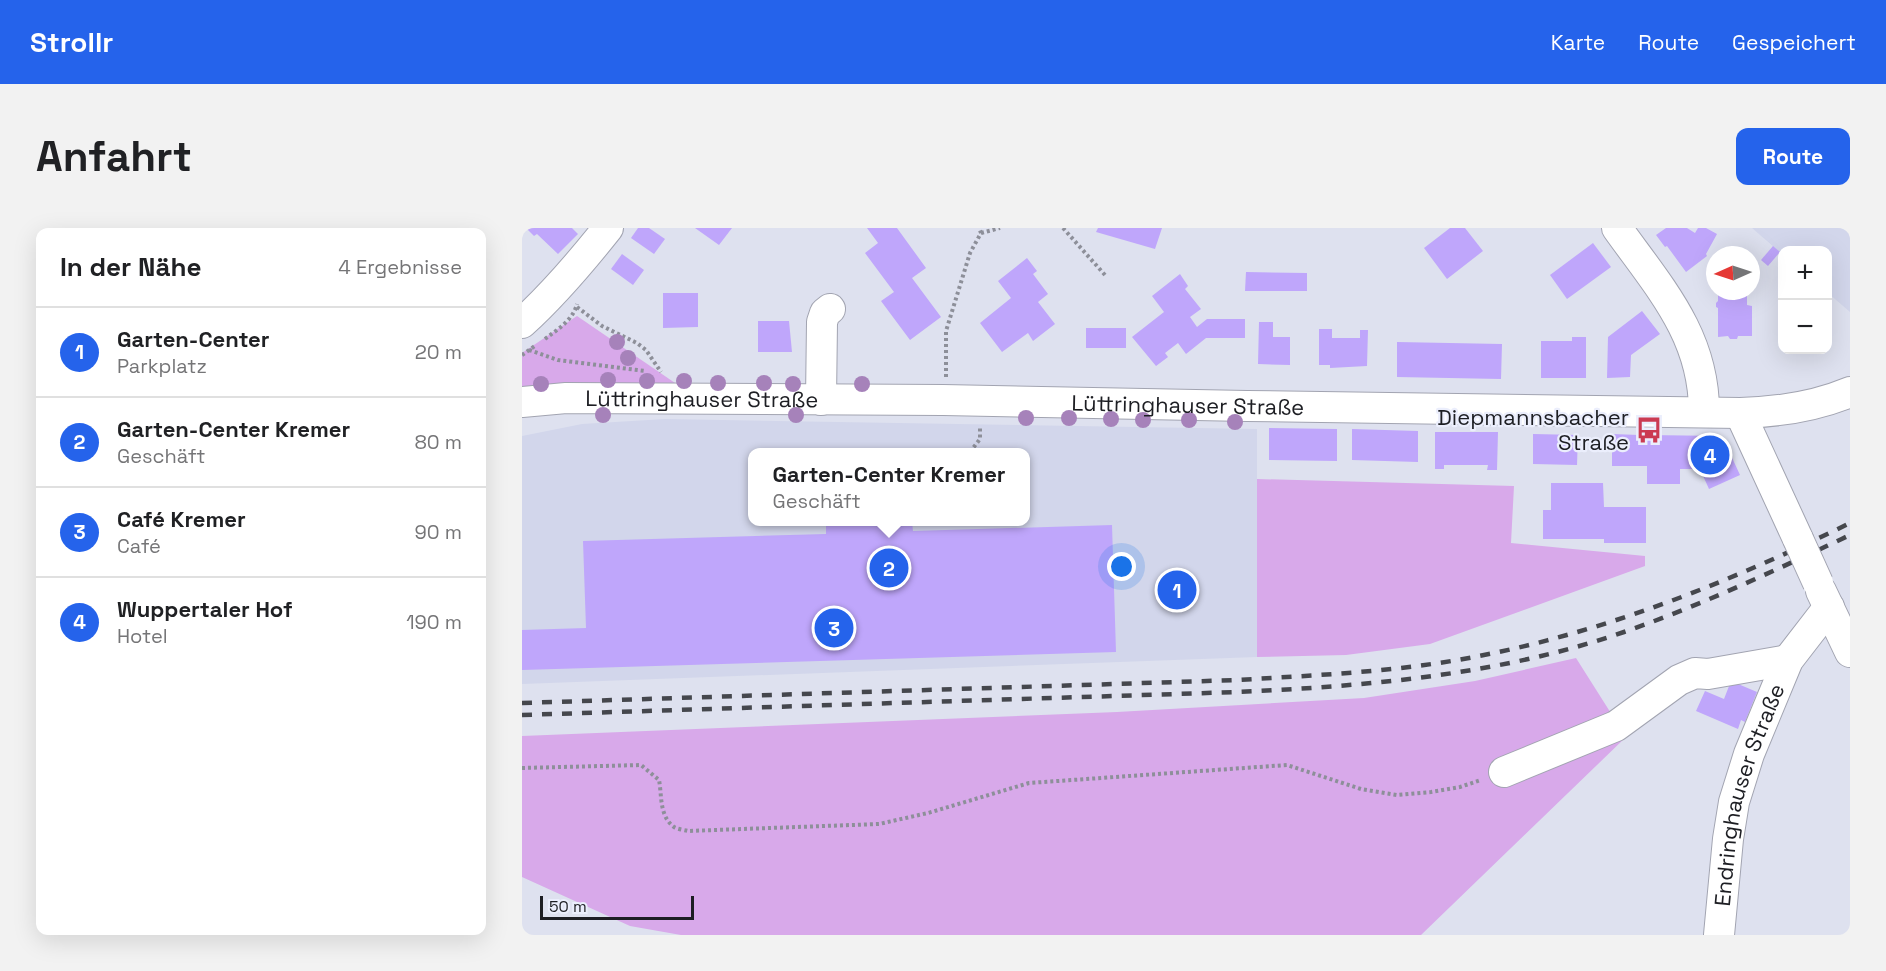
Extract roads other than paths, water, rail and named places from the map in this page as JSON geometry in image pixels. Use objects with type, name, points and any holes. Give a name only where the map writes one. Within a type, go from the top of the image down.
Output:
[{"type":"street","points":[[526,336],[550,298],[608,228]]},
{"type":"street","points":[[1617,228],[1686,329],[1699,364],[1704,390],[1704,411]]},
{"type":"street","points":[[821,400],[821,326],[823,317],[830,309]]},
{"type":"street","name":"Lüttringhauser Straße","points":[[522,402],[577,398],[943,400],[1740,413],[1797,408],[1830,400],[1850,392]]},
{"type":"street","points":[[1740,413],[1850,652]]},
{"type":"street","name":"Endringhauser Straße","points":[[1719,935],[1725,863],[1734,802],[1749,754],[1788,660],[1825,598]]},
{"type":"street","name":"Endringhauser Straße","points":[[1504,772],[1616,726],[1666,688],[1695,673],[1708,674],[1788,660]]},
{"type":"railway","points":[[522,703],[1238,680],[1356,672],[1445,662],[1571,634],[1666,603],[1713,585],[1850,523]]},
{"type":"railway","points":[[522,715],[1238,692],[1385,682],[1433,676],[1530,659],[1624,632],[1710,599],[1850,535]]},
{"type":"place","name":"Diepmannsbacher Straße","points":[[1649,430]]},
{"type":"place","name":"Wuppertaler Hof","points":[[1710,455]]},
{"type":"place","name":"Garten-Center Kremer","points":[[889,568]]},
{"type":"place","name":"Garten-Center","points":[[1177,590]]},
{"type":"place","name":"Café Kremer","points":[[834,628]]}]
